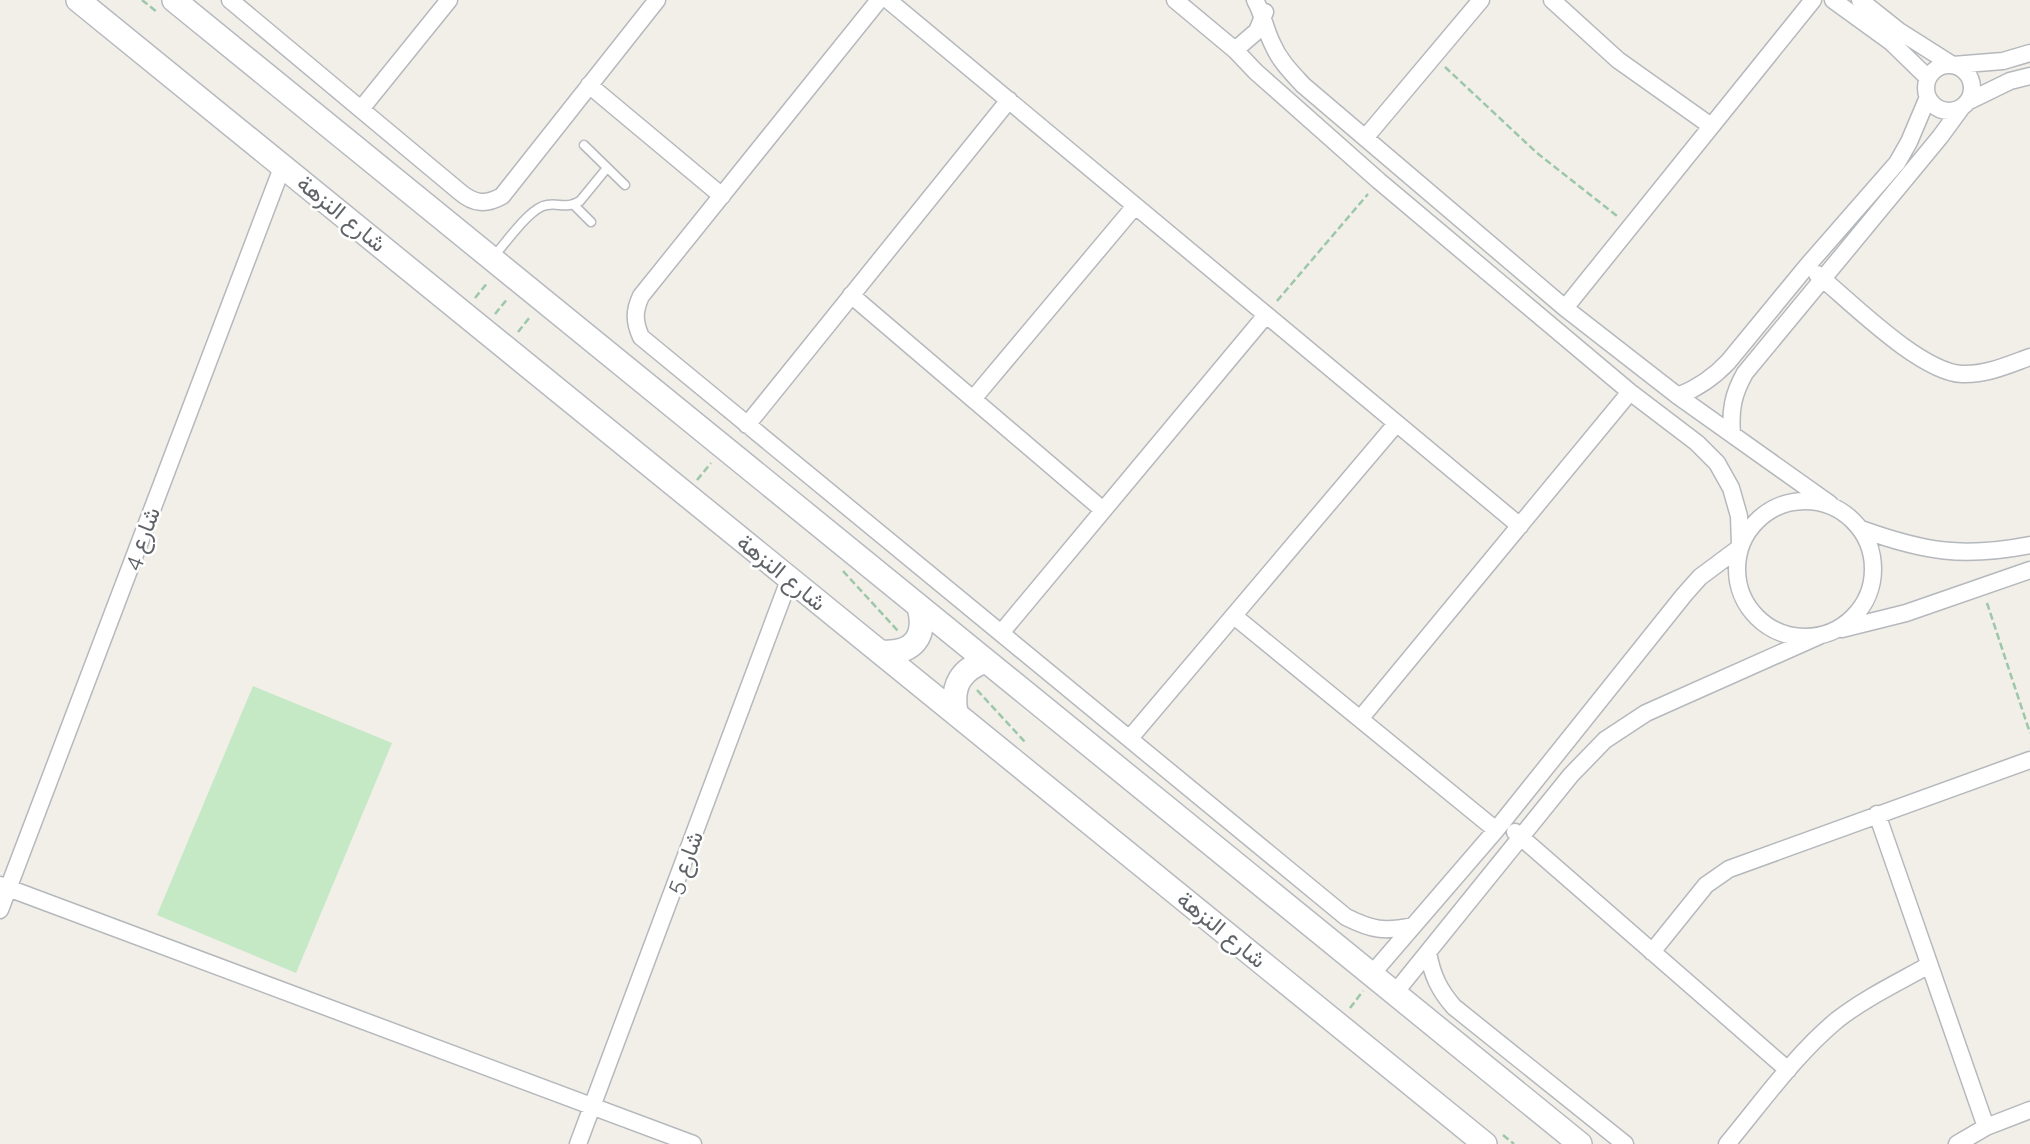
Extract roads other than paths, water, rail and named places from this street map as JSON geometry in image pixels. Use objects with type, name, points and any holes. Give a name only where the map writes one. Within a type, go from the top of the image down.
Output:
[{"type":"main road","name":"شارع النزهة","points":[[78,0],[686,492],[789,580],[889,643],[956,712],[1338,1023],[1494,1140]]},
{"type":"main road","points":[[169,9],[491,269],[725,448],[1580,1144]]},
{"type":"main road","points":[[889,643],[896,653],[910,647],[915,641],[919,636],[922,621],[919,607]]},
{"type":"main road","points":[[956,712],[953,699],[962,674],[973,665],[986,661]]},
{"type":"street","points":[[360,109],[449,0]]},
{"type":"street","points":[[234,1],[469,200],[480,203],[492,202],[502,196],[657,0]]},
{"type":"street","points":[[879,0],[641,296],[635,309],[635,323],[641,337],[1346,917],[1367,928],[1390,931],[1413,926]]},
{"type":"street","points":[[888,0],[1520,526]]},
{"type":"street","points":[[1255,0],[1272,43],[1285,66],[1303,85],[1564,308],[1678,396],[1842,511],[1861,529],[1872,551],[1873,575],[1867,599],[1853,618],[1826,634],[1646,713],[1605,740],[1571,775],[1394,994]]},
{"type":"street","points":[[1235,50],[1257,31],[1264,18],[1267,0]]},
{"type":"street","points":[[1365,138],[1481,0]]},
{"type":"street","points":[[1552,0],[1618,60],[1711,126]]},
{"type":"street","points":[[1564,308],[1813,0]]},
{"type":"street","points":[[1833,0],[1891,42],[1928,78]]},
{"type":"street","points":[[1732,434],[1730,413],[1734,392],[1745,373],[1971,94],[1972,84],[1962,68],[1952,65],[1899,31],[1860,0]]},
{"type":"street","points":[[1184,3],[1256,72],[1379,181],[1630,392],[1697,443],[1717,463],[1733,497],[1738,516],[1739,546],[1735,572],[1741,595],[1754,615],[1773,630],[1796,637],[1826,634],[1906,613],[2030,570]]},
{"type":"street","points":[[2030,53],[2003,61],[1937,68],[1928,78],[1926,88],[1928,97],[1936,107],[1956,110],[1999,86],[2030,76]]},
{"type":"street","points":[[589,85],[722,196]]},
{"type":"street","points":[[1678,396],[1714,377],[1897,163],[1928,97]]},
{"type":"street","points":[[747,425],[1009,100]]},
{"type":"street","name":"شارع 4","points":[[0,910],[4,886],[283,165]]},
{"type":"street","points":[[973,399],[1135,206]]},
{"type":"street","points":[[1807,266],[1916,357],[1937,369],[1960,374],[1984,373],[2030,357]]},
{"type":"street","points":[[851,295],[1103,510]]},
{"type":"street","points":[[1001,632],[1266,315]]},
{"type":"street","points":[[1360,719],[1630,392]]},
{"type":"street","points":[[1130,738],[1396,424]]},
{"type":"street","points":[[1373,977],[1499,826],[1684,594],[1709,569],[1739,546],[1751,526],[1767,511],[1787,502],[1809,500],[1830,505]]},
{"type":"street","points":[[1861,529],[1905,545],[1950,552],[1996,552],[2030,545]]},
{"type":"street","name":"شارع 5","points":[[578,1144],[789,580]]},
{"type":"street","points":[[1234,615],[1360,719],[1499,826],[1521,837],[1788,1070]]},
{"type":"street","points":[[1652,952],[1706,885],[1729,869],[2030,760]]},
{"type":"street","points":[[1877,814],[1986,1127]]},
{"type":"street","points":[[4,886],[693,1144]]},
{"type":"street","points":[[1427,952],[1431,973],[1440,991],[1454,1007],[1625,1144]]},
{"type":"street","points":[[1727,1144],[1812,1043],[1839,1019],[1929,965]]},
{"type":"street","points":[[1957,1144],[1986,1127],[2030,1110]]},
{"type":"lane","points":[[584,145],[625,185]]},
{"type":"lane","points":[[491,269],[540,207],[574,205],[607,168]]},
{"type":"lane","points":[[574,205],[591,222]]}]
